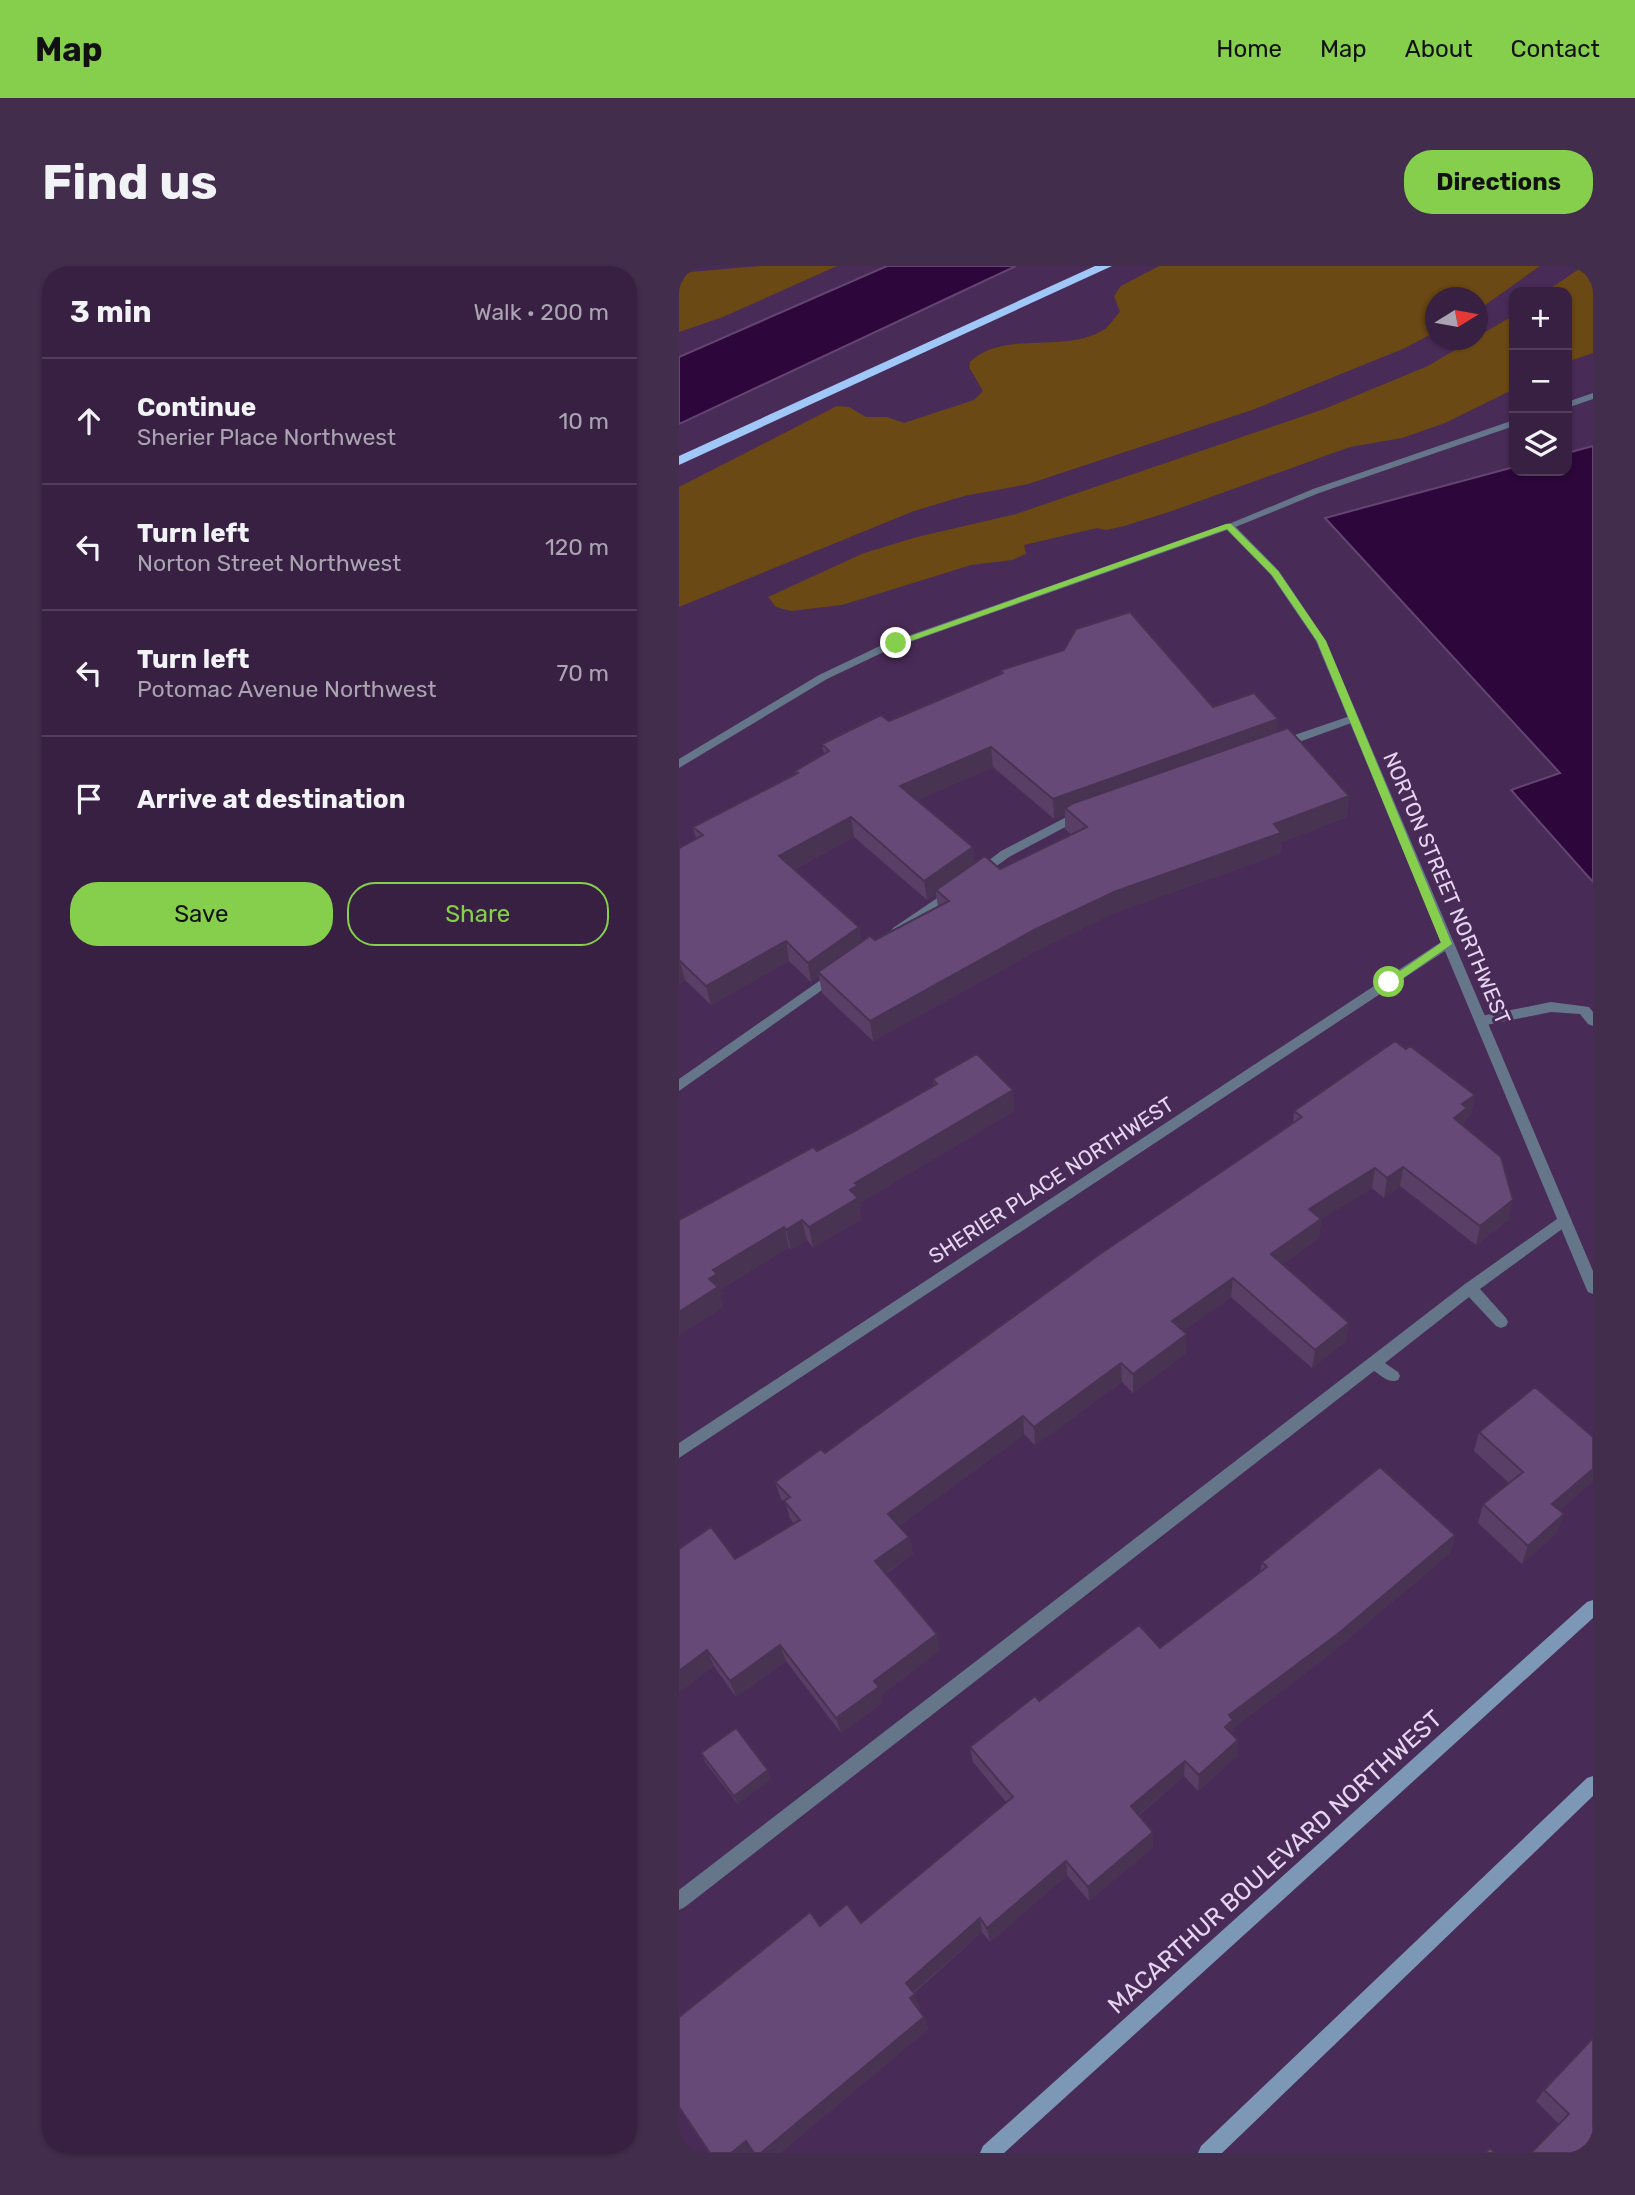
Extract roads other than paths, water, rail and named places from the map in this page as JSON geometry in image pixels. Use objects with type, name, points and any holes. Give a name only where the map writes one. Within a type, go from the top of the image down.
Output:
[{"type":"highway","points":[[679,461],[1106,266]]},
{"type":"main road","name":"MACARTHUR BOULEVARD NORTHWEST","points":[[990,2153],[1593,1608]]},
{"type":"main road","points":[[1207,2153],[1593,1784]]},
{"type":"street","points":[[1572,403],[1593,396]]},
{"type":"street","points":[[679,764],[823,677],[886,647],[1229,526],[1316,491],[1509,425]]},
{"type":"street","name":"NORTON STREET NORTHWEST","points":[[1229,526],[1269,565],[1304,612],[1321,641],[1593,1288]]},
{"type":"street","points":[[1263,750],[1353,719]]},
{"type":"street","points":[[972,878],[1005,854],[1070,818],[1096,809]]},
{"type":"street","points":[[884,941],[961,886]]},
{"type":"street","name":"SHERIER PLACE NORTHWEST","points":[[679,1451],[1447,944]]},
{"type":"street","points":[[679,1086],[851,964]]},
{"type":"street","points":[[1481,1021],[1551,1007],[1584,1010],[1593,1021]]},
{"type":"street","points":[[679,1901],[1375,1364],[1470,1287],[1564,1220]]},
{"type":"street","points":[[1470,1287],[1501,1322]]},
{"type":"street","points":[[1375,1364],[1392,1377]]}]
